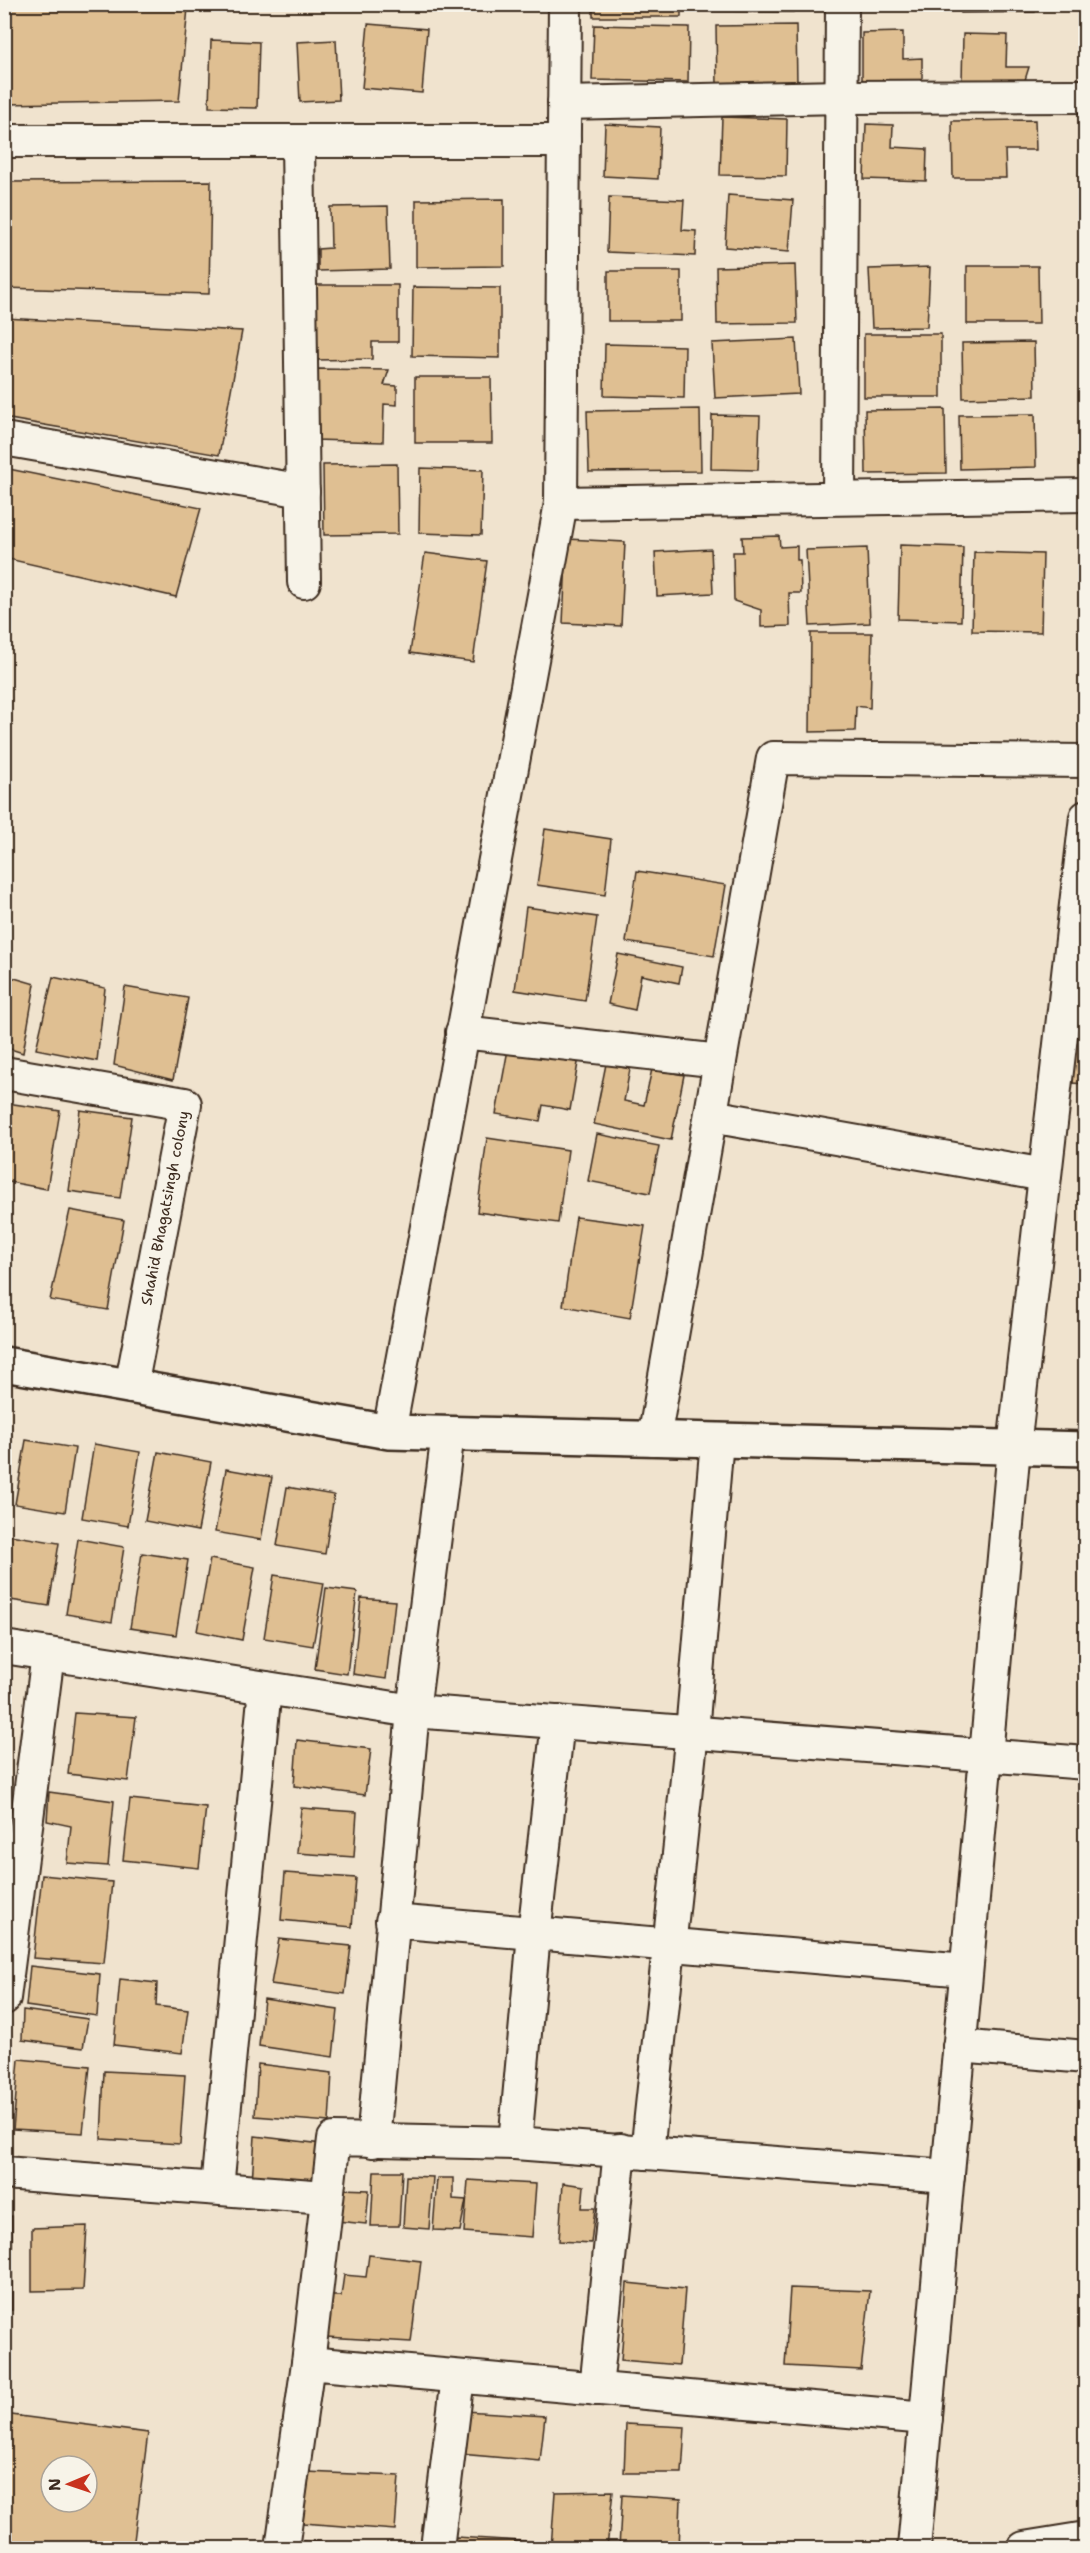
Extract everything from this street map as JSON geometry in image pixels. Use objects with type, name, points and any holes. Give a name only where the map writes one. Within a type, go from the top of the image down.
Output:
[{"type":"street","points":[[389,1432],[561,503],[565,4]]},
{"type":"street","points":[[839,498],[842,4]]},
{"type":"street","points":[[564,103],[842,97],[1086,96]]},
{"type":"street","points":[[4,141],[564,141]]},
{"type":"street","points":[[298,141],[304,582]]},
{"type":"street","points":[[4,440],[303,491]]},
{"type":"street","points":[[561,503],[1086,495]]},
{"type":"street","points":[[654,1438],[773,758],[1086,761]]},
{"type":"street","points":[[914,2548],[1014,1447],[1086,817]]},
{"type":"street","points":[[462,1032],[720,1061]]},
{"type":"street","name":"Shahid Bhagatsingh colony","points":[[4,1073],[185,1104],[131,1387]]},
{"type":"street","points":[[711,1116],[1045,1175]]},
{"type":"street","points":[[4,1364],[389,1432],[1086,1449]]},
{"type":"street","points":[[373,2141],[412,1711],[448,1434]]},
{"type":"street","points":[[596,2389],[634,2151],[671,1945],[717,1440]]},
{"type":"street","points":[[4,1647],[412,1711],[1086,1763]]},
{"type":"street","points":[[4,1998],[48,1654]]},
{"type":"street","points":[[217,2188],[265,1688]]},
{"type":"street","points":[[515,2142],[534,1934],[558,1722]]},
{"type":"street","points":[[392,1922],[966,1970]]},
{"type":"street","points":[[959,2046],[1086,2057]]},
{"type":"street","points":[[282,2548],[308,2363],[334,2139],[515,2142],[948,2176]]},
{"type":"street","points":[[4,2173],[326,2197]]},
{"type":"street","points":[[308,2363],[926,2418]]},
{"type":"street","points":[[437,2548],[458,2377]]},
{"type":"street","points":[[1024,2548],[1086,2538]]},
{"type":"building","points":[[288,4],[368,4],[368,6],[288,5]]},
{"type":"building","points":[[593,4],[681,4],[681,17],[593,17]]},
{"type":"building","points":[[712,4],[793,4],[793,12],[712,11]]},
{"type":"building","points":[[960,4],[1035,4],[1035,12],[961,13]]},
{"type":"building","points":[[4,5],[188,8],[179,101],[4,104]]},
{"type":"building","points":[[368,24],[427,29],[422,93],[362,88]]},
{"type":"building","points":[[594,25],[689,27],[688,82],[592,80]]},
{"type":"building","points":[[796,25],[797,84],[717,85],[716,26]]},
{"type":"building","points":[[903,32],[903,59],[922,58],[922,81],[862,82],[862,33]]},
{"type":"building","points":[[963,34],[1007,35],[1006,67],[1029,67],[1024,83],[962,82]]},
{"type":"building","points":[[211,40],[259,42],[257,108],[209,107]]},
{"type":"building","points":[[336,40],[339,100],[300,102],[297,42]]},
{"type":"building","points":[[722,117],[787,119],[786,176],[720,175]]},
{"type":"building","points":[[1035,120],[1036,150],[1005,150],[1006,178],[953,178],[952,121]]},
{"type":"building","points":[[605,124],[660,127],[658,179],[603,176]]},
{"type":"building","points":[[866,124],[893,125],[892,147],[927,149],[926,181],[864,179]]},
{"type":"building","points":[[211,181],[209,294],[4,288],[4,182]]},
{"type":"building","points":[[728,195],[793,200],[789,252],[725,247]]},
{"type":"building","points":[[609,197],[684,200],[682,230],[696,231],[695,256],[607,252]]},
{"type":"building","points":[[504,199],[504,266],[416,267],[416,200]]},
{"type":"building","points":[[388,206],[390,269],[318,271],[318,249],[331,248],[330,207]]},
{"type":"building","points":[[795,265],[797,323],[717,324],[716,267]]},
{"type":"building","points":[[967,266],[1038,266],[1039,324],[967,324]]},
{"type":"building","points":[[930,267],[927,327],[872,328],[869,269]]},
{"type":"building","points":[[608,271],[681,271],[681,321],[608,321]]},
{"type":"building","points":[[316,285],[398,285],[398,342],[372,342],[372,359],[316,360]]},
{"type":"building","points":[[413,287],[500,288],[500,358],[412,356]]},
{"type":"building","points":[[4,318],[242,331],[219,455],[4,418]]},
{"type":"building","points":[[864,334],[941,334],[941,397],[864,397]]},
{"type":"building","points":[[796,339],[799,394],[715,398],[712,343]]},
{"type":"building","points":[[1034,342],[1035,396],[963,398],[962,343]]},
{"type":"building","points":[[605,344],[685,346],[684,398],[604,396]]},
{"type":"building","points":[[317,369],[389,370],[384,385],[397,386],[397,405],[384,404],[383,442],[315,440]]},
{"type":"building","points":[[415,377],[491,377],[492,443],[415,443]]},
{"type":"building","points":[[700,409],[701,471],[589,472],[587,411]]},
{"type":"building","points":[[945,409],[946,473],[866,474],[865,410]]},
{"type":"building","points":[[1035,414],[1036,467],[960,469],[959,415]]},
{"type":"building","points":[[712,415],[760,416],[758,470],[711,469]]},
{"type":"building","points":[[397,464],[398,534],[324,535],[323,465]]},
{"type":"building","points":[[4,468],[201,508],[176,597],[4,558]]},
{"type":"building","points":[[420,468],[483,470],[481,535],[419,533]]},
{"type":"building","points":[[779,536],[780,547],[797,546],[797,560],[800,560],[801,593],[789,593],[790,626],[761,627],[761,610],[734,601],[733,552],[743,552],[742,537]]},
{"type":"building","points":[[567,539],[625,542],[621,626],[563,623]]},
{"type":"building","points":[[900,545],[963,547],[961,621],[898,619]]},
{"type":"building","points":[[867,548],[870,623],[810,626],[806,550]]},
{"type":"building","points":[[711,549],[713,593],[657,596],[655,552]]},
{"type":"building","points":[[974,552],[1043,554],[1041,632],[972,631]]},
{"type":"building","points":[[425,553],[487,561],[473,662],[410,653]]},
{"type":"building","points":[[811,633],[872,633],[870,708],[856,706],[855,731],[810,732]]},
{"type":"building","points":[[545,829],[611,839],[605,895],[537,885]]},
{"type":"building","points":[[637,871],[726,885],[714,956],[626,942]]},
{"type":"building","points":[[526,907],[597,917],[585,1001],[515,990]]},
{"type":"building","points":[[618,954],[682,967],[679,983],[641,975],[635,1010],[608,1004]]},
{"type":"building","points":[[4,975],[35,984],[23,1053],[4,1047]]},
{"type":"building","points":[[53,977],[105,988],[97,1061],[36,1049]]},
{"type":"building","points":[[125,987],[188,998],[173,1080],[114,1065]]},
{"type":"building","points":[[1077,1029],[1086,1030],[1086,1084],[1072,1083]]},
{"type":"building","points":[[509,1044],[579,1057],[570,1110],[543,1105],[540,1121],[496,1114]]},
{"type":"building","points":[[606,1064],[630,1069],[624,1101],[644,1105],[652,1069],[684,1075],[671,1140],[594,1124]]},
{"type":"building","points":[[7,1103],[60,1111],[47,1189],[4,1181],[4,1113]]},
{"type":"building","points":[[80,1110],[132,1117],[120,1198],[69,1191]]},
{"type":"building","points":[[597,1134],[659,1146],[650,1193],[588,1181]]},
{"type":"building","points":[[487,1138],[568,1150],[558,1223],[477,1212]]},
{"type":"building","points":[[70,1210],[124,1220],[108,1310],[50,1300]]},
{"type":"building","points":[[576,1217],[645,1226],[630,1318],[563,1306]]},
{"type":"building","points":[[4,1426],[10,1427],[4,1463]]},
{"type":"building","points":[[26,1440],[75,1448],[65,1512],[15,1504]]},
{"type":"building","points":[[94,1444],[140,1452],[128,1526],[82,1518]]},
{"type":"building","points":[[158,1452],[211,1462],[198,1531],[145,1521]]},
{"type":"building","points":[[226,1469],[272,1477],[261,1540],[215,1532]]},
{"type":"building","points":[[287,1487],[334,1495],[325,1554],[277,1546]]},
{"type":"building","points":[[10,1535],[59,1543],[49,1606],[4,1599],[4,1571]]},
{"type":"building","points":[[78,1539],[124,1547],[112,1622],[66,1614]]},
{"type":"building","points":[[142,1553],[188,1560],[176,1635],[130,1628]]},
{"type":"building","points":[[210,1559],[255,1567],[242,1640],[197,1631]]},
{"type":"building","points":[[274,1575],[324,1583],[313,1646],[264,1638]]},
{"type":"building","points":[[326,1588],[357,1592],[347,1674],[315,1669]]},
{"type":"building","points":[[361,1598],[395,1601],[386,1679],[353,1674]]},
{"type":"building","points":[[75,1713],[136,1717],[128,1781],[68,1774]]},
{"type":"building","points":[[297,1740],[371,1749],[365,1795],[294,1786]]},
{"type":"building","points":[[49,1792],[114,1801],[108,1866],[67,1863],[71,1826],[47,1821]]},
{"type":"building","points":[[130,1799],[206,1807],[199,1868],[123,1860]]},
{"type":"building","points":[[301,1808],[357,1812],[354,1857],[297,1853]]},
{"type":"building","points":[[285,1873],[356,1878],[352,1927],[281,1920]]},
{"type":"building","points":[[42,1875],[112,1882],[104,1963],[33,1958]]},
{"type":"building","points":[[279,1939],[351,1946],[345,1994],[271,1984]]},
{"type":"building","points":[[30,1966],[100,1974],[97,2016],[26,2006]]},
{"type":"building","points":[[120,1979],[157,1983],[156,2006],[188,2010],[182,2053],[114,2045]]},
{"type":"building","points":[[264,1999],[338,2010],[333,2057],[259,2046]]},
{"type":"building","points":[[23,2010],[88,2019],[83,2048],[22,2040]]},
{"type":"building","points":[[19,2059],[90,2066],[83,2133],[13,2129]]},
{"type":"building","points":[[258,2064],[332,2073],[329,2122],[255,2116]]},
{"type":"building","points":[[104,2071],[185,2075],[180,2144],[101,2139]]},
{"type":"building","points":[[255,2136],[322,2144],[318,2189],[252,2183]]},
{"type":"building","points":[[374,2171],[402,2171],[399,2226],[371,2226]]},
{"type":"building","points":[[406,2176],[433,2177],[429,2229],[403,2227]]},
{"type":"building","points":[[437,2178],[453,2178],[453,2199],[466,2200],[460,2231],[433,2230]]},
{"type":"building","points":[[468,2180],[536,2184],[532,2237],[464,2232]]},
{"type":"building","points":[[563,2183],[584,2186],[582,2208],[595,2208],[591,2243],[559,2241]]},
{"type":"building","points":[[341,2189],[369,2190],[366,2224],[337,2221]]},
{"type":"building","points":[[12,2216],[12,2310],[4,2310],[4,2217]]},
{"type":"building","points":[[87,2226],[83,2290],[32,2291],[32,2228]]},
{"type":"building","points":[[369,2255],[421,2261],[411,2342],[326,2337],[330,2296],[341,2296],[344,2275],[366,2277]]},
{"type":"building","points":[[627,2283],[685,2289],[679,2365],[621,2360]]},
{"type":"building","points":[[790,2288],[870,2291],[861,2370],[785,2366]]},
{"type":"building","points":[[464,2411],[545,2416],[540,2461],[460,2454]]},
{"type":"building","points":[[4,2414],[148,2433],[133,2548],[4,2548]]},
{"type":"building","points":[[626,2424],[685,2427],[682,2473],[624,2473]]},
{"type":"building","points":[[306,2472],[399,2476],[395,2530],[303,2523]]},
{"type":"building","points":[[613,2491],[607,2548],[551,2548],[555,2492]]},
{"type":"building","points":[[622,2495],[681,2499],[679,2548],[619,2548]]},
{"type":"building","points":[[456,2537],[535,2542],[534,2548],[454,2548]]},
{"type":"building","points":[[303,2541],[384,2546],[383,2548],[302,2548]]}]
